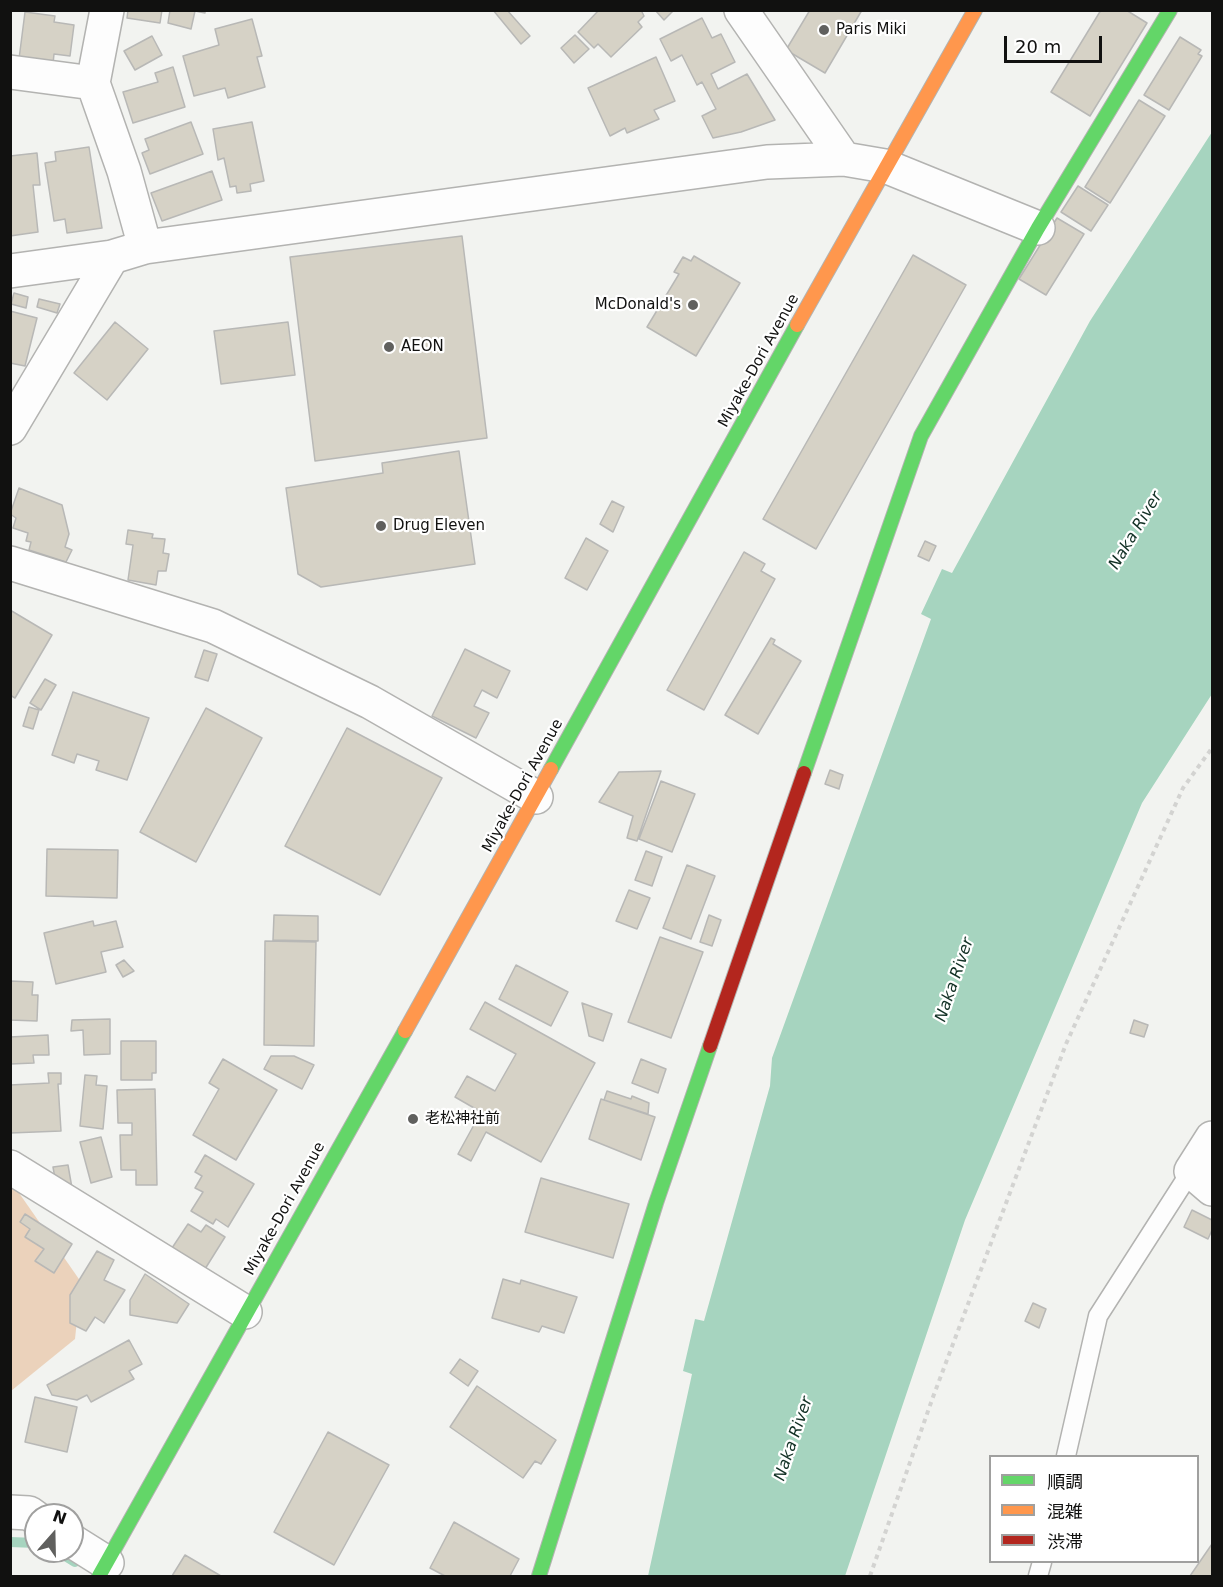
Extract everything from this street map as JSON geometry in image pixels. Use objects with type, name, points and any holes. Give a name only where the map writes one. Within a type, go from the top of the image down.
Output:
[{"type":"main road","points":[[539,1576],[656,1203],[921,436],[1038,228],[1170,10]]},
{"type":"main road","name":"Miyake-Dori Avenue","points":[[110,1572],[245,1312],[536,797],[885,166],[966,14]]},
{"type":"street","points":[[107,10],[93,83],[124,171],[145,246]]},
{"type":"street","points":[[741,10],[844,159]]},
{"type":"street","points":[[10,72],[93,83]]},
{"type":"street","points":[[10,271],[112,257],[145,246],[767,162],[844,159],[885,166],[1038,228]]},
{"type":"street","points":[[10,428],[112,257]]},
{"type":"street","points":[[10,563],[213,626],[370,702],[536,797]]},
{"type":"street","points":[[1202,1180],[1212,1137]]},
{"type":"street","points":[[10,1167],[245,1312]]},
{"type":"street","points":[[84,1551],[110,1572]]},
{"type":"lane","points":[[1066,1455],[1098,1316],[1202,1180]]},
{"type":"path","points":[[870,1576],[933,1397],[1066,1044],[1183,788],[1212,748]]},
{"type":"shaded area","points":[[10,1180],[81,1282],[75,1339],[11,1391]]},
{"type":"water","name":"Naka River","points":[[1212,132],[1212,694],[1142,803],[965,1220],[845,1576],[648,1576],[692,1374],[683,1371],[695,1319],[704,1321],[770,1086],[772,1058],[931,619],[921,614],[942,569],[952,573],[1090,321]]},
{"type":"building","points":[[128,10],[162,10],[160,23],[127,18]]},
{"type":"building","points":[[170,10],[205,10],[205,13],[195,11],[191,29],[168,23]]},
{"type":"building","points":[[493,10],[507,10],[530,36],[521,44]]},
{"type":"building","points":[[599,10],[641,10],[644,16],[638,22],[642,27],[611,57],[598,44],[594,48],[578,32]]},
{"type":"building","points":[[655,10],[674,10],[664,20]]},
{"type":"building","name":"Paris Miki","points":[[810,10],[862,10],[825,73],[786,50]]},
{"type":"building","points":[[1101,10],[1126,10],[1147,23],[1090,116],[1051,92]]},
{"type":"building","points":[[25,12],[55,16],[54,22],[74,25],[70,56],[54,54],[53,64],[19,59]]},
{"type":"building","points":[[702,18],[712,38],[721,34],[735,62],[711,74],[718,89],[747,74],[775,120],[741,132],[713,138],[702,116],[716,109],[702,82],[697,85],[682,55],[671,61],[660,39]]},
{"type":"building","points":[[252,19],[262,56],[257,57],[265,87],[228,98],[225,88],[194,96],[183,56],[219,45],[215,29]]},
{"type":"building","points":[[575,35],[589,49],[574,63],[561,48]]},
{"type":"building","points":[[152,36],[162,55],[135,70],[124,51]]},
{"type":"building","points":[[1180,37],[1201,50],[1198,54],[1202,56],[1169,110],[1144,95]]},
{"type":"building","points":[[656,57],[675,101],[654,110],[659,119],[627,133],[625,128],[610,136],[588,88]]},
{"type":"building","points":[[173,67],[185,107],[133,123],[123,92],[158,82],[155,73]]},
{"type":"building","points":[[1139,100],[1165,116],[1110,203],[1085,187]]},
{"type":"building","points":[[191,122],[203,154],[150,174],[142,153],[149,150],[145,139]]},
{"type":"building","points":[[252,122],[264,181],[250,184],[251,191],[237,193],[236,186],[230,187],[224,158],[218,160],[213,129]]},
{"type":"building","points":[[89,147],[102,228],[67,233],[65,219],[54,221],[45,163],[56,161],[55,152]]},
{"type":"building","points":[[37,153],[40,185],[33,185],[38,232],[10,236],[10,156]]},
{"type":"building","points":[[212,171],[222,200],[162,221],[151,193]]},
{"type":"building","points":[[1078,186],[1108,205],[1091,231],[1061,212]]},
{"type":"building","points":[[1057,218],[1084,234],[1046,295],[1019,279]]},
{"type":"building","name":"AEON","points":[[462,236],[487,438],[315,461],[290,257]]},
{"type":"building","points":[[913,255],[966,285],[816,549],[763,519]]},
{"type":"building","name":"McDonald's","points":[[694,256],[740,283],[696,356],[647,327],[679,274],[674,272],[683,257],[691,261]]},
{"type":"building","points":[[14,293],[28,297],[26,308],[11,304]]},
{"type":"building","points":[[39,299],[60,304],[57,313],[37,307]]},
{"type":"building","points":[[10,311],[37,318],[25,366],[10,363]]},
{"type":"building","points":[[115,322],[148,349],[107,400],[74,373]]},
{"type":"building","points":[[288,322],[295,375],[221,384],[214,331]]},
{"type":"building","name":"Drug Eleven","points":[[459,451],[475,564],[321,587],[298,574],[286,488],[383,473],[382,463]]},
{"type":"building","points":[[19,488],[62,505],[69,534],[65,547],[72,550],[66,562],[29,550],[31,542],[26,541],[28,533],[13,528],[16,518],[10,514]]},
{"type":"building","points":[[612,501],[624,507],[613,532],[600,524]]},
{"type":"building","points":[[128,530],[153,534],[152,538],[165,539],[163,553],[169,554],[166,571],[158,571],[156,585],[128,580],[133,545],[126,544]]},
{"type":"building","points":[[586,538],[608,551],[587,590],[565,578]]},
{"type":"building","points":[[925,541],[936,546],[929,561],[918,556]]},
{"type":"building","points":[[744,552],[765,564],[761,571],[775,579],[704,710],[667,690]]},
{"type":"building","points":[[10,610],[52,635],[15,698],[10,695]]},
{"type":"building","points":[[771,638],[775,640],[773,644],[801,661],[758,734],[725,715]]},
{"type":"building","points":[[465,649],[510,671],[497,698],[482,690],[474,706],[489,713],[476,738],[432,716]]},
{"type":"building","points":[[204,650],[217,654],[208,681],[195,677]]},
{"type":"building","points":[[45,679],[56,685],[41,710],[30,703]]},
{"type":"building","points":[[73,692],[149,718],[127,780],[96,770],[99,761],[77,754],[74,763],[52,755]]},
{"type":"building","points":[[29,707],[39,710],[33,729],[23,726]]},
{"type":"building","points":[[206,708],[262,738],[196,862],[140,832]]},
{"type":"building","points":[[347,728],[442,778],[380,895],[285,846]]},
{"type":"building","points":[[830,770],[843,775],[839,789],[825,784]]},
{"type":"building","points":[[661,771],[637,841],[627,838],[633,816],[599,802],[619,772]]},
{"type":"building","points":[[661,781],[695,794],[672,852],[639,839]]},
{"type":"building","points":[[47,849],[118,850],[117,898],[46,896]]},
{"type":"building","points":[[646,851],[662,857],[652,886],[635,880]]},
{"type":"building","points":[[687,865],[715,876],[691,939],[663,928]]},
{"type":"building","points":[[629,890],[650,898],[637,929],[616,921]]},
{"type":"building","points":[[274,915],[318,916],[318,941],[273,940]]},
{"type":"building","points":[[709,915],[721,920],[712,946],[700,942]]},
{"type":"building","points":[[93,921],[94,926],[116,921],[123,947],[101,952],[106,972],[56,984],[44,933]]},
{"type":"building","points":[[660,937],[703,952],[671,1038],[628,1022]]},
{"type":"building","points":[[265,941],[316,942],[314,1046],[264,1045]]},
{"type":"building","points":[[124,960],[134,971],[123,977],[116,965]]},
{"type":"building","points":[[516,965],[568,992],[551,1026],[499,999]]},
{"type":"building","points":[[10,981],[33,982],[32,995],[38,995],[37,1021],[10,1020]]},
{"type":"building","points":[[485,1002],[595,1063],[541,1162],[486,1132],[471,1161],[458,1154],[481,1112],[455,1097],[467,1076],[495,1091],[516,1054],[470,1029]]},
{"type":"building","points":[[582,1003],[612,1014],[603,1041],[589,1036]]},
{"type":"building","points":[[110,1019],[110,1054],[84,1055],[83,1030],[71,1031],[72,1020]]},
{"type":"building","points":[[1134,1020],[1148,1025],[1144,1037],[1130,1033]]},
{"type":"building","points":[[48,1035],[49,1055],[33,1055],[34,1063],[10,1064],[10,1037]]},
{"type":"building","points":[[121,1041],[156,1041],[156,1073],[152,1073],[152,1080],[121,1080]]},
{"type":"building","points":[[271,1056],[294,1056],[314,1065],[302,1089],[264,1069]]},
{"type":"building","points":[[223,1059],[277,1090],[236,1160],[193,1135],[219,1089],[209,1083]]},
{"type":"building","points":[[641,1059],[666,1069],[658,1093],[632,1083]]},
{"type":"building","points":[[48,1073],[61,1073],[61,1084],[58,1084],[61,1131],[10,1133],[10,1085],[49,1083]]},
{"type":"building","points":[[85,1075],[97,1076],[96,1085],[107,1086],[103,1129],[80,1126]]},
{"type":"building","points":[[155,1089],[157,1185],[136,1185],[136,1170],[121,1170],[120,1135],[132,1135],[132,1123],[118,1123],[117,1090]]},
{"type":"building","points":[[607,1091],[631,1099],[632,1096],[649,1103],[648,1114],[604,1100]]},
{"type":"building","points":[[601,1099],[655,1117],[641,1160],[589,1139]]},
{"type":"building","points":[[101,1137],[112,1177],[91,1183],[80,1142]]},
{"type":"building","points":[[205,1155],[254,1184],[228,1227],[216,1219],[213,1224],[191,1211],[203,1192],[195,1188],[202,1176],[195,1172]]},
{"type":"building","points":[[68,1165],[72,1188],[57,1190],[53,1167]]},
{"type":"building","points":[[541,1178],[629,1204],[613,1258],[525,1232]]},
{"type":"building","points":[[1192,1210],[1212,1220],[1212,1230],[1208,1239],[1184,1227]]},
{"type":"building","points":[[25,1214],[72,1244],[54,1273],[35,1261],[44,1249],[25,1237],[30,1229],[20,1222]]},
{"type":"building","points":[[188,1224],[201,1232],[206,1225],[225,1237],[200,1277],[168,1254]]},
{"type":"building","points":[[97,1251],[114,1260],[104,1280],[125,1290],[104,1323],[95,1317],[86,1331],[70,1323],[70,1295]]},
{"type":"building","points":[[145,1274],[189,1304],[177,1323],[130,1315],[130,1300]]},
{"type":"building","points":[[503,1279],[520,1284],[521,1280],[577,1297],[564,1333],[542,1326],[539,1332],[492,1318]]},
{"type":"building","points":[[1033,1303],[1046,1309],[1039,1328],[1025,1321]]},
{"type":"building","points":[[129,1340],[142,1364],[129,1371],[134,1379],[91,1402],[87,1395],[77,1400],[52,1395],[47,1385]]},
{"type":"building","points":[[460,1359],[478,1371],[468,1386],[450,1373]]},
{"type":"building","points":[[477,1386],[556,1440],[541,1464],[535,1461],[523,1478],[450,1427]]},
{"type":"building","points":[[35,1397],[77,1407],[67,1452],[25,1442]]},
{"type":"building","points":[[328,1432],[389,1465],[334,1565],[274,1532]]},
{"type":"building","points":[[454,1522],[519,1559],[510,1576],[445,1576],[430,1568]]},
{"type":"building","points":[[1212,1544],[1212,1576],[1190,1576]]},
{"type":"building","points":[[185,1555],[221,1576],[172,1576]]},
{"type":"waterway","points":[[10,1542],[24,1543]]},
{"type":"traffic: fast","points":[[804,773],[921,436],[1038,228],[1170,10]]},
{"type":"traffic: fast","points":[[551,769],[797,325]]},
{"type":"traffic: fast","points":[[99,1576],[405,1031]]},
{"type":"traffic: fast","points":[[539,1576],[656,1203],[710,1046]]},
{"type":"traffic: slow","points":[[797,325],[975,10]]},
{"type":"traffic: slow","points":[[405,1031],[551,769]]},
{"type":"traffic: jam","points":[[710,1046],[804,773]]},
{"type":"place","name":"Paris Miki","points":[[824,30]]},
{"type":"place","name":"McDonald's","points":[[693,305]]},
{"type":"place","name":"AEON","points":[[389,347]]},
{"type":"place","name":"Drug Eleven","points":[[381,526]]},
{"type":"place","name":"老松神社前","points":[[413,1119]]}]
